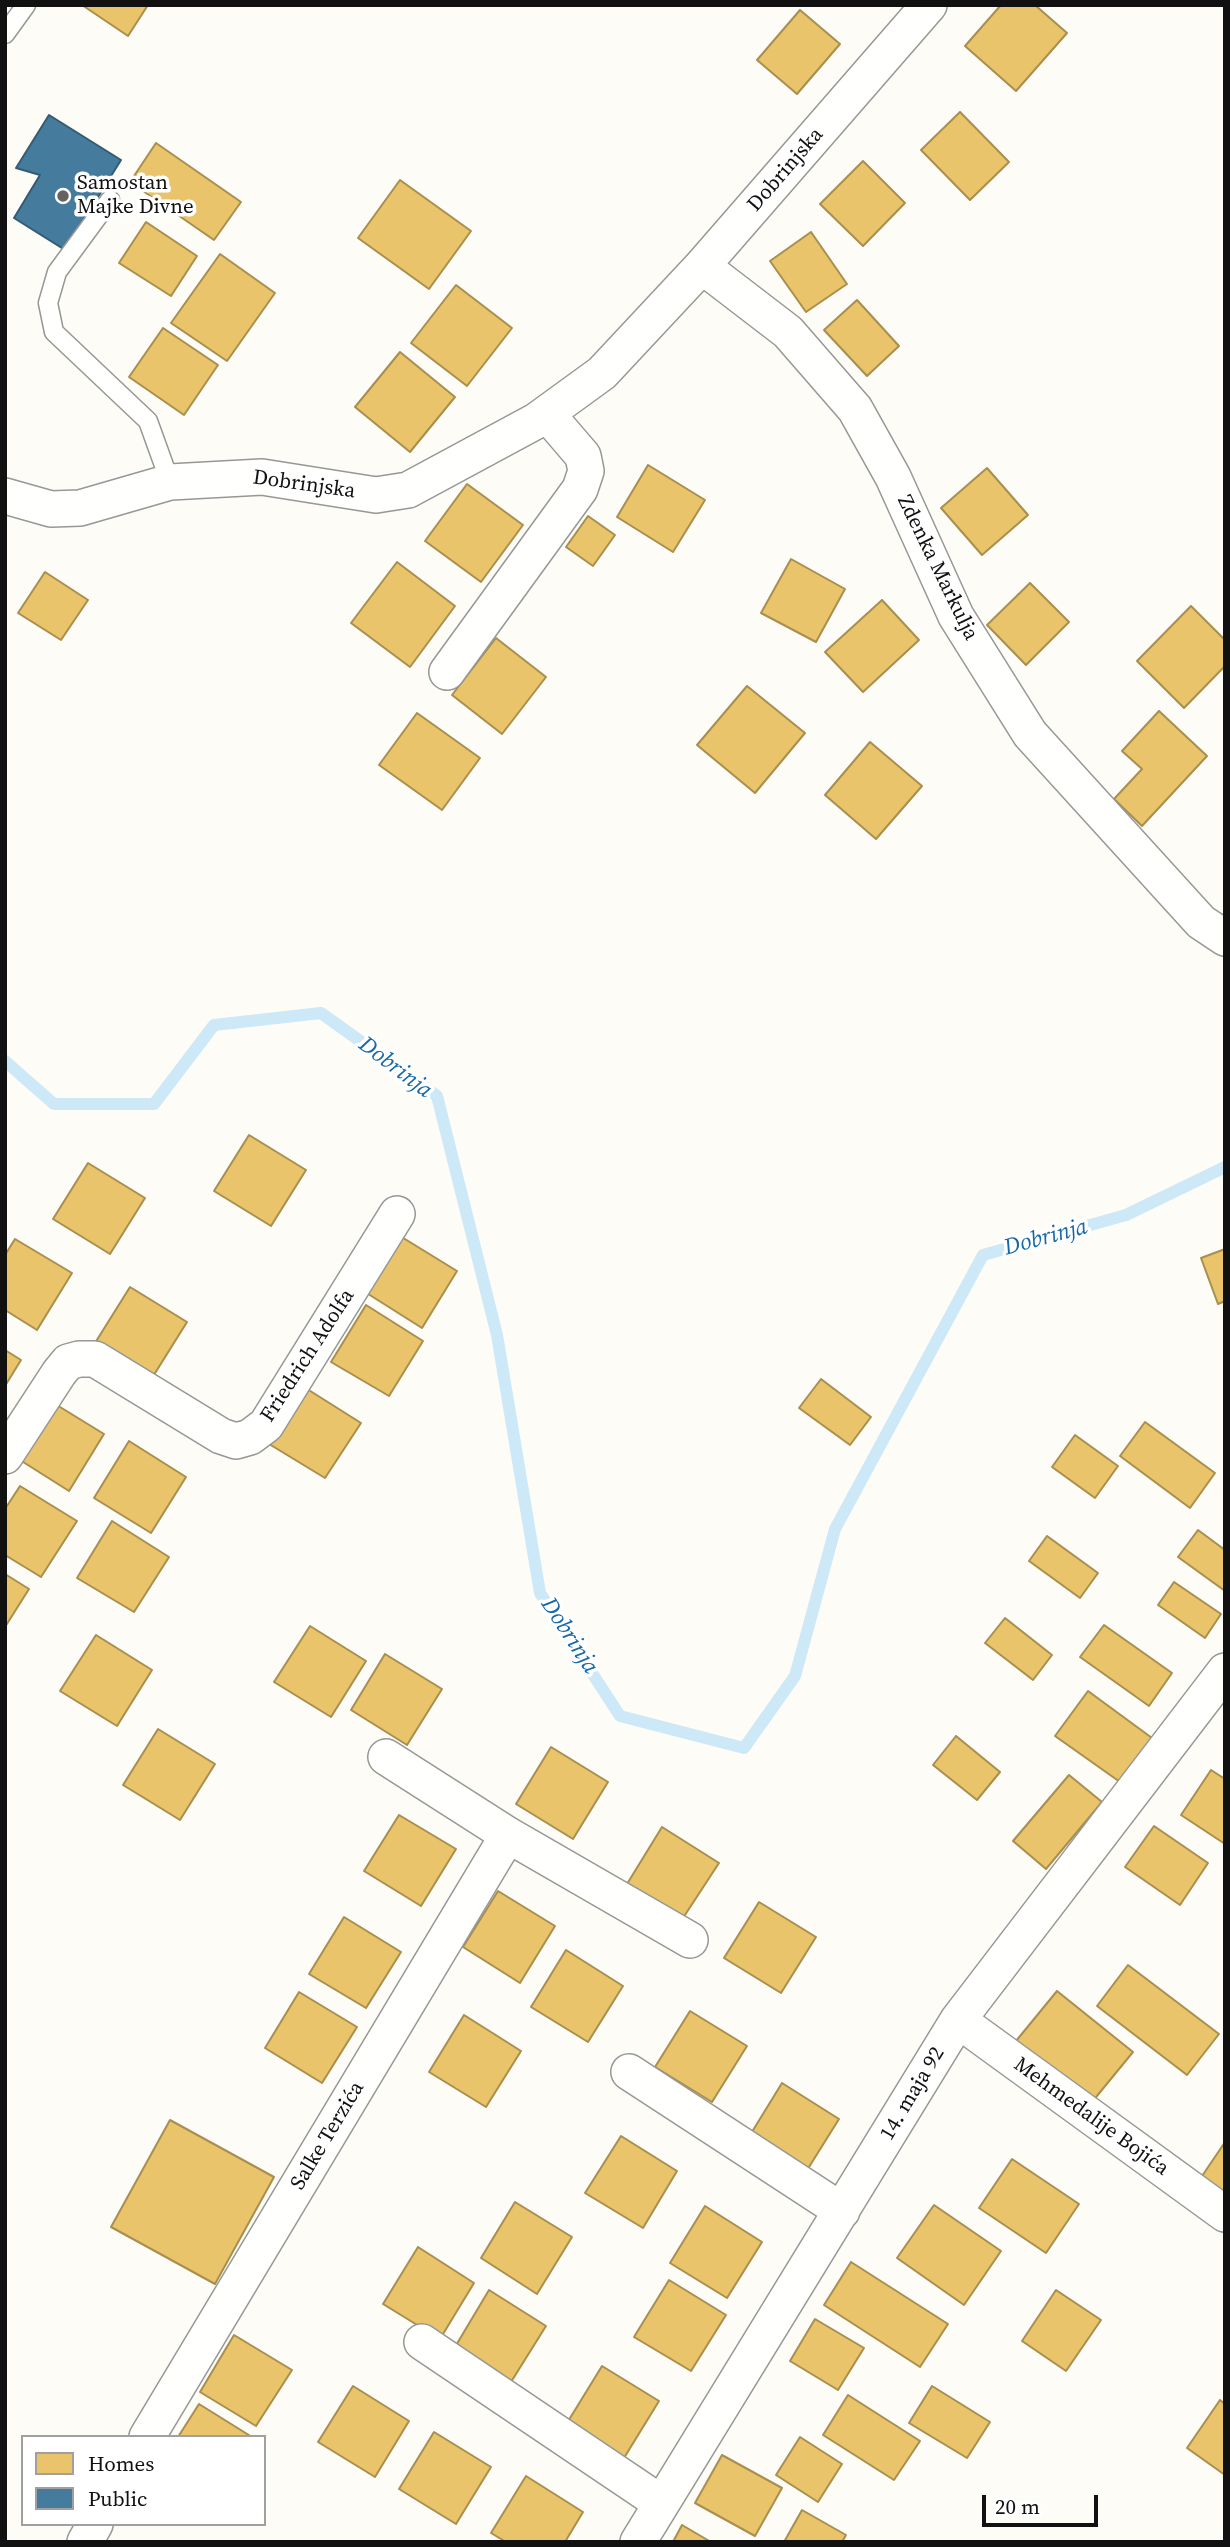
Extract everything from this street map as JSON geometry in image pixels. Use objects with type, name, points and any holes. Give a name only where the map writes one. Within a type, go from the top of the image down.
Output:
[{"type":"street","name":"Dobrinjska","points":[[5,496],[51,509],[80,508],[170,482],[262,477],[376,495],[408,490],[547,414],[602,373],[702,266],[928,5]]},
{"type":"street","name":"Zdenka Markulja","points":[[702,266],[788,332],[855,409],[893,477],[956,617],[1030,734],[1200,922],[1225,938]]},
{"type":"street","points":[[447,672],[580,489],[586,471],[583,456],[547,414]]},
{"type":"street","name":"Friedrich Adolfa","points":[[5,1456],[58,1373],[68,1362],[79,1359],[95,1359],[221,1436],[236,1441],[250,1437],[267,1425],[397,1214]]},
{"type":"street","name":"14. maja 92","points":[[638,2542],[958,2020],[1225,1671]]},
{"type":"street","points":[[386,1758],[508,1835],[690,1940]]},
{"type":"street","name":"Salke Terzića","points":[[149,2435],[508,1835]]},
{"type":"street","name":"Mehmedalije Bojića","points":[[958,2020],[1225,2214]]},
{"type":"street","points":[[629,2072],[842,2211]]},
{"type":"street","points":[[422,2342],[661,2503]]},
{"type":"street","points":[[85,2542],[94,2526]]},
{"type":"lane","points":[[5,34],[26,5]]},
{"type":"lane","points":[[110,200],[57,272],[48,303],[54,332],[148,422],[170,482]]},
{"type":"building: Homes","points":[[82,5],[148,5],[128,36]]},
{"type":"building: Homes","points":[[1001,5],[1035,5],[1067,33],[1016,91],[965,46]]},
{"type":"building: Homes","points":[[800,10],[840,44],[797,94],[757,60]]},
{"type":"building: Homes","points":[[960,112],[1009,162],[970,200],[921,150]]},
{"type":"building: Homes","points":[[156,143],[241,202],[214,240],[130,182]]},
{"type":"building: Homes","points":[[863,161],[905,203],[863,246],[820,204]]},
{"type":"building: Homes","points":[[400,180],[471,231],[429,289],[358,238]]},
{"type":"building: Homes","points":[[146,222],[197,256],[171,296],[119,263]]},
{"type":"building: Homes","points":[[811,232],[847,284],[806,312],[770,261]]},
{"type":"building: Homes","points":[[220,254],[275,293],[227,361],[171,323]]},
{"type":"building: Homes","points":[[456,285],[512,328],[467,386],[411,343]]},
{"type":"building: Homes","points":[[857,300],[899,346],[867,376],[824,330]]},
{"type":"building: Homes","points":[[163,328],[218,365],[184,415],[129,377]]},
{"type":"building: Homes","points":[[400,352],[455,397],[410,452],[355,407]]},
{"type":"building: Homes","points":[[648,465],[705,500],[673,552],[617,517]]},
{"type":"building: Homes","points":[[987,468],[1028,515],[982,555],[941,508]]},
{"type":"building: Homes","points":[[467,484],[523,525],[481,582],[425,541]]},
{"type":"building: Homes","points":[[588,516],[615,535],[593,566],[566,547]]},
{"type":"building: Homes","points":[[791,559],[845,589],[816,642],[761,613]]},
{"type":"building: Homes","points":[[397,562],[455,606],[410,667],[351,623]]},
{"type":"building: Homes","points":[[45,572],[88,600],[61,640],[18,613]]},
{"type":"building: Homes","points":[[1030,583],[1069,622],[1026,665],[987,625]]},
{"type":"building: Homes","points":[[882,600],[919,640],[863,692],[825,652]]},
{"type":"building: Homes","points":[[1191,606],[1225,640],[1225,666],[1184,708],[1137,661]]},
{"type":"building: Homes","points":[[496,638],[546,677],[502,734],[452,695]]},
{"type":"building: Homes","points":[[747,686],[805,733],[755,793],[697,745]]},
{"type":"building: Homes","points":[[1159,711],[1207,756],[1142,826],[1114,799],[1142,769],[1122,751]]},
{"type":"building: Homes","points":[[417,713],[480,758],[442,810],[379,765]]},
{"type":"building: Homes","points":[[870,742],[922,786],[876,839],[825,795]]},
{"type":"building: Homes","points":[[249,1135],[306,1170],[271,1226],[214,1191]]},
{"type":"building: Homes","points":[[88,1163],[145,1198],[110,1254],[53,1219]]},
{"type":"building: Homes","points":[[400,1236],[457,1271],[422,1328],[365,1292]]},
{"type":"building: Homes","points":[[15,1239],[72,1273],[37,1330],[5,1310],[5,1255]]},
{"type":"building: Homes","points":[[1225,1249],[1225,1301],[1218,1304],[1201,1258]]},
{"type":"building: Homes","points":[[130,1287],[187,1322],[152,1378],[95,1343]]},
{"type":"building: Homes","points":[[366,1305],[423,1341],[389,1396],[331,1362]]},
{"type":"building: Homes","points":[[5,1350],[21,1360],[5,1386]]},
{"type":"building: Homes","points":[[821,1379],[871,1417],[850,1445],[799,1408]]},
{"type":"building: Homes","points":[[304,1387],[361,1423],[325,1478],[269,1444]]},
{"type":"building: Homes","points":[[47,1399],[104,1434],[69,1491],[12,1455]]},
{"type":"building: Homes","points":[[1145,1422],[1215,1473],[1190,1508],[1120,1456]]},
{"type":"building: Homes","points":[[1075,1435],[1118,1466],[1095,1498],[1052,1467]]},
{"type":"building: Homes","points":[[129,1441],[186,1477],[151,1533],[94,1498]]},
{"type":"building: Homes","points":[[20,1486],[77,1521],[41,1577],[5,1555],[5,1509]]},
{"type":"building: Homes","points":[[112,1521],[169,1557],[134,1612],[77,1578]]},
{"type":"building: Homes","points":[[1198,1530],[1225,1550],[1225,1591],[1178,1557]]},
{"type":"building: Homes","points":[[1047,1536],[1098,1573],[1080,1598],[1029,1561]]},
{"type":"building: Homes","points":[[5,1574],[29,1589],[5,1627]]},
{"type":"building: Homes","points":[[1174,1582],[1221,1614],[1205,1638],[1158,1605]]},
{"type":"building: Homes","points":[[1005,1618],[1052,1655],[1033,1680],[985,1643]]},
{"type":"building: Homes","points":[[1104,1625],[1172,1673],[1149,1706],[1080,1657]]},
{"type":"building: Homes","points":[[310,1626],[366,1661],[331,1717],[274,1682]]},
{"type":"building: Homes","points":[[96,1635],[152,1670],[117,1726],[60,1691]]},
{"type":"building: Homes","points":[[385,1654],[442,1689],[407,1745],[351,1710]]},
{"type":"building: Homes","points":[[1088,1691],[1152,1738],[1120,1782],[1055,1736]]},
{"type":"building: Homes","points":[[158,1729],[215,1764],[180,1820],[123,1785]]},
{"type":"building: Homes","points":[[956,1736],[1000,1772],[977,1800],[933,1765]]},
{"type":"building: Homes","points":[[551,1747],[608,1782],[573,1839],[516,1804]]},
{"type":"building: Homes","points":[[1211,1770],[1225,1779],[1225,1844],[1181,1815]]},
{"type":"building: Homes","points":[[1069,1775],[1102,1802],[1046,1869],[1013,1841]]},
{"type":"building: Homes","points":[[399,1815],[456,1849],[421,1906],[364,1871]]},
{"type":"building: Homes","points":[[1154,1826],[1208,1863],[1180,1905],[1125,1867]]},
{"type":"building: Homes","points":[[662,1827],[719,1863],[683,1918],[627,1884]]},
{"type":"building: Homes","points":[[498,1891],[555,1926],[520,1983],[463,1947]]},
{"type":"building: Homes","points":[[759,1902],[816,1937],[781,1993],[724,1958]]},
{"type":"building: Homes","points":[[344,1917],[401,1952],[366,2008],[309,1974]]},
{"type":"building: Homes","points":[[566,1950],[623,1986],[588,2042],[531,2007]]},
{"type":"building: Homes","points":[[1128,1965],[1219,2034],[1187,2075],[1097,2006]]},
{"type":"building: Homes","points":[[1057,1991],[1133,2052],[1092,2102],[1016,2041]]},
{"type":"building: Homes","points":[[299,1992],[357,2027],[322,2083],[265,2048]]},
{"type":"building: Homes","points":[[690,2011],[747,2046],[712,2102],[655,2067]]},
{"type":"building: Homes","points":[[464,2015],[521,2051],[486,2107],[429,2072]]},
{"type":"building: Homes","points":[[782,2083],[839,2119],[804,2175],[747,2140]]},
{"type":"building: Homes","points":[[170,2120],[274,2177],[215,2284],[111,2227]]},
{"type":"building: Homes","points":[[621,2136],[677,2171],[643,2228],[585,2193]]},
{"type":"building: Homes","points":[[1225,2142],[1225,2204],[1196,2185]]},
{"type":"building: Homes","points":[[1012,2159],[1079,2204],[1046,2253],[979,2208]]},
{"type":"building: Homes","points":[[515,2202],[572,2237],[537,2294],[481,2258]]},
{"type":"building: Homes","points":[[934,2205],[1001,2251],[964,2305],[897,2258]]},
{"type":"building: Homes","points":[[705,2206],[762,2242],[727,2298],[670,2263]]},
{"type":"building: Homes","points":[[418,2247],[474,2283],[440,2339],[383,2304]]},
{"type":"building: Homes","points":[[851,2262],[948,2324],[920,2367],[824,2305]]},
{"type":"building: Homes","points":[[669,2280],[726,2315],[691,2371],[634,2337]]},
{"type":"building: Homes","points":[[489,2290],[546,2326],[511,2382],[455,2347]]},
{"type":"building: Homes","points":[[1056,2290],[1101,2320],[1066,2371],[1022,2341]]},
{"type":"building: Homes","points":[[815,2319],[864,2348],[838,2390],[790,2361]]},
{"type":"building: Homes","points":[[234,2335],[292,2370],[256,2426],[200,2392]]},
{"type":"building: Homes","points":[[602,2366],[659,2401],[624,2458],[567,2423]]},
{"type":"building: Homes","points":[[353,2386],[409,2421],[375,2477],[318,2442]]},
{"type":"building: Homes","points":[[932,2386],[990,2422],[967,2458],[909,2423]]},
{"type":"building: Homes","points":[[848,2395],[920,2441],[894,2480],[823,2435]]},
{"type":"building: Homes","points":[[1220,2400],[1225,2404],[1225,2475],[1187,2448]]},
{"type":"building: Homes","points":[[199,2404],[249,2435],[179,2435]]},
{"type":"building: Homes","points":[[434,2432],[491,2467],[456,2524],[399,2489]]},
{"type":"building: Homes","points":[[800,2437],[842,2464],[818,2502],[776,2475]]},
{"type":"building: Homes","points":[[722,2455],[782,2488],[755,2536],[695,2503]]},
{"type":"building: Homes","points":[[526,2476],[583,2512],[565,2542],[506,2542],[491,2533]]},
{"type":"building: Homes","points":[[802,2510],[846,2535],[842,2542],[784,2542]]},
{"type":"building: Homes","points":[[682,2525],[711,2542],[673,2542]]},
{"type":"building: Public","name":"Samostan Majke Divne","points":[[49,115],[121,160],[65,250],[14,218],[40,175],[16,168]]},
{"type":"waterway","name":"Dobrinja","points":[[5,1061],[54,1104],[154,1104],[214,1025],[321,1013],[437,1096],[497,1335],[540,1593],[620,1716],[744,1748],[795,1676],[835,1529],[983,1255],[1126,1215],[1225,1167]]},
{"type":"place","name":"Samostan Majke Divne","points":[[63,196]]}]
